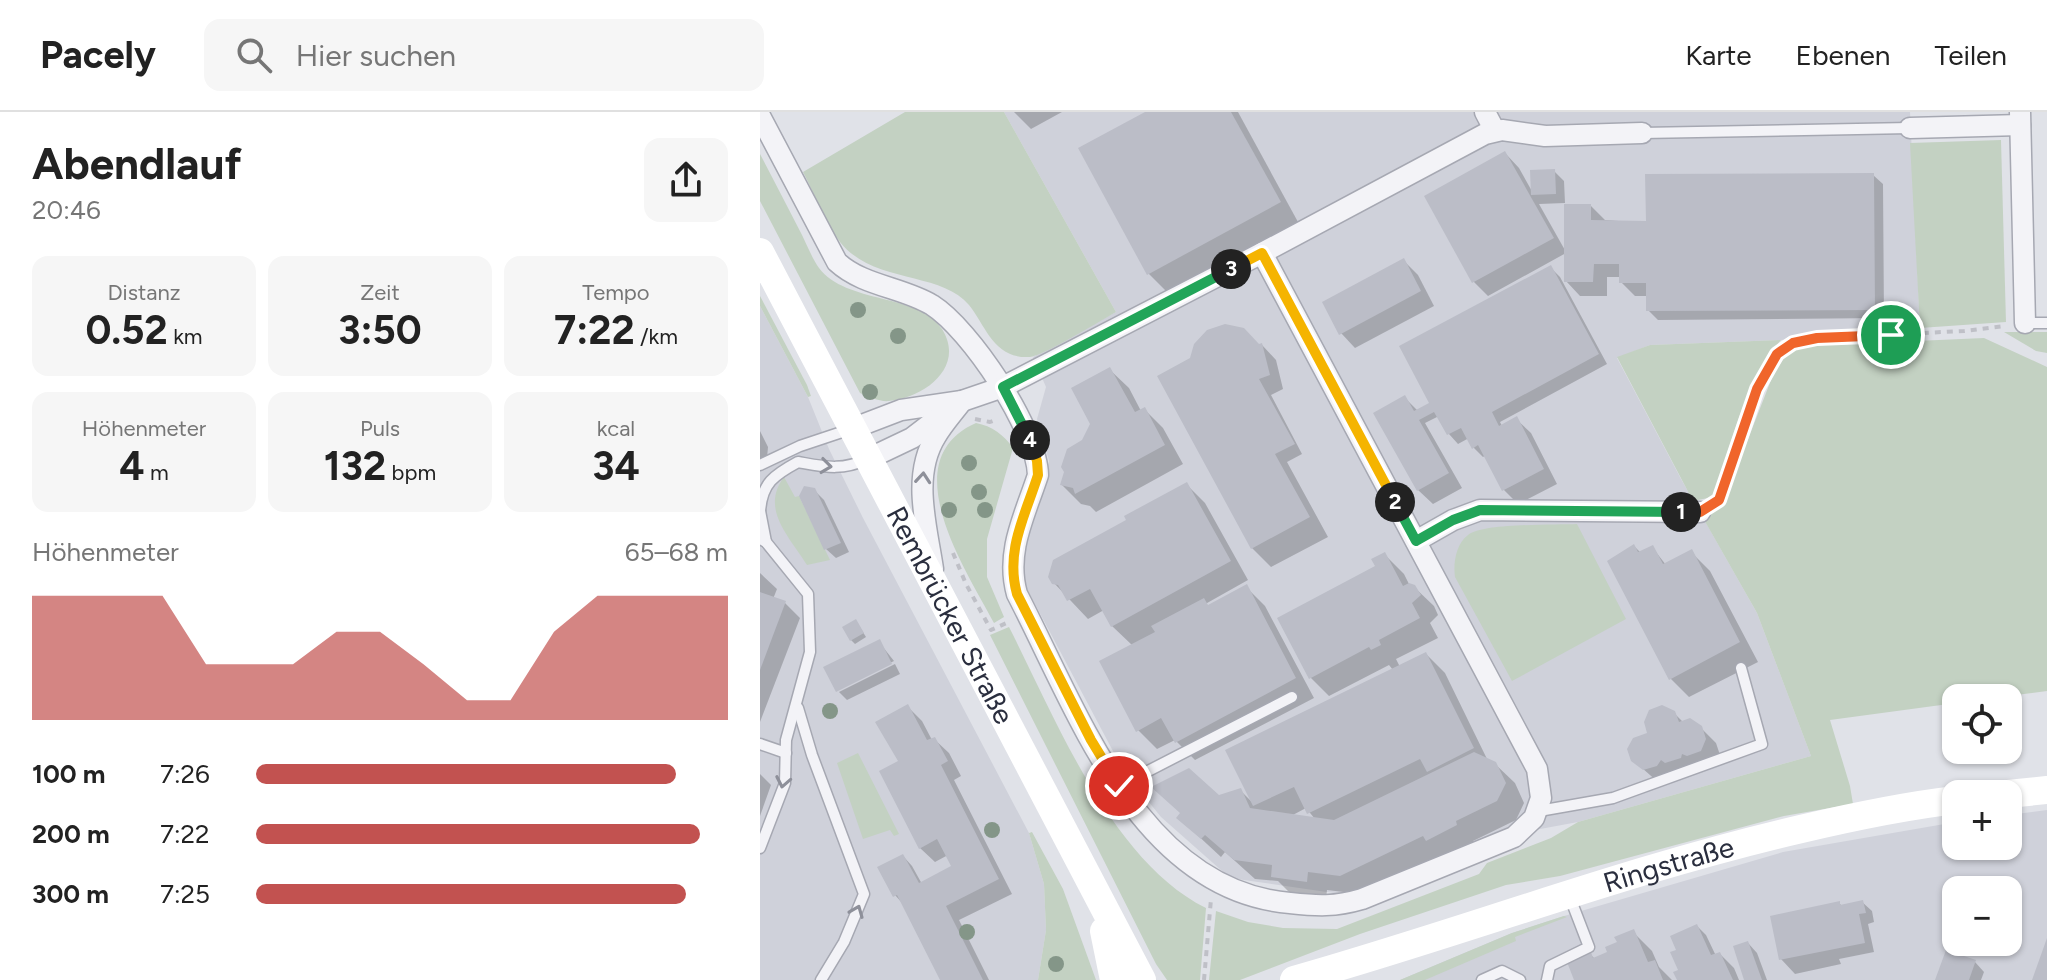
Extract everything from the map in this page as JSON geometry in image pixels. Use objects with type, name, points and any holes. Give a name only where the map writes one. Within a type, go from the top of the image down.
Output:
[{"type":"main road","name":"Rembrücker Straße","points":[[760,252],[1142,980]]},
{"type":"main road","points":[[2022,793],[2047,790]]},
{"type":"main road","name":"Ringstraße","points":[[1294,980],[1389,953],[1569,893],[1769,836],[1857,816],[1942,802]]},
{"type":"main road","points":[[1087,877],[1103,925],[1114,980]]},
{"type":"main road","name":"Ringstraße","points":[[1342,980],[1389,953]]},
{"type":"street","points":[[1485,112],[1495,131]]},
{"type":"street","points":[[760,116],[837,262],[846,270],[911,295],[945,314],[1003,387],[1017,413],[1037,461],[1038,475],[1012,559],[1012,576],[1017,594],[1091,740],[1119,786],[1160,838],[1213,881],[1250,897],[1274,902],[1337,906],[1362,899],[1514,837],[1539,811],[1541,786],[1537,769],[1262,253]]},
{"type":"street","points":[[1910,128],[2020,118],[2025,323]]},
{"type":"street","points":[[935,583],[922,488],[924,467],[935,437],[1003,387],[1473,139],[1495,131],[1545,136],[1642,133]]},
{"type":"street","points":[[854,428],[901,410],[968,410]]},
{"type":"street","points":[[870,458],[968,410]]},
{"type":"street","points":[[1416,541],[1453,520],[1480,510],[1700,512]]},
{"type":"lane","points":[[1642,133],[1910,128]]},
{"type":"lane","points":[[2025,323],[2047,323]]},
{"type":"lane","points":[[760,465],[800,446],[854,428]]},
{"type":"lane","points":[[760,848],[785,783],[786,740],[810,652],[808,594],[763,541],[761,493],[771,480],[798,462],[836,468],[851,467],[870,458]]},
{"type":"lane","points":[[1539,811],[1613,798],[1762,744],[1741,668]]},
{"type":"lane","points":[[1119,786],[1292,697]]},
{"type":"lane","points":[[796,709],[864,894],[844,942],[821,980]]},
{"type":"lane","points":[[760,744],[786,753]]},
{"type":"lane","points":[[1547,980],[1550,966],[1589,947],[1569,893]]},
{"type":"lane","points":[[1482,980],[1502,971],[1520,980]]},
{"type":"path","points":[[1700,512],[1719,500],[1757,389],[1777,354],[1793,343],[1817,338],[1964,331],[2025,323]]},
{"type":"path","points":[[968,410],[990,422],[1017,413]]},
{"type":"path","points":[[951,548],[991,630],[1027,613]]},
{"type":"path","points":[[1204,980],[1213,881]]},
{"type":"shaded area","points":[[1004,112],[1910,112],[1920,328],[1781,340],[1650,345],[1617,358],[1757,613],[1811,756],[1578,822],[1502,836],[1354,896],[1230,878],[1161,817],[1123,770],[1026,587],[1021,560],[1047,480],[1049,461],[1037,419],[1046,387],[1033,357],[1116,312]]},
{"type":"shaded area","points":[[760,306],[808,397],[829,449],[863,518],[1029,833],[1044,884],[1046,930],[1038,980],[760,980]]},
{"type":"shaded area","points":[[2047,810],[2047,980],[1400,980],[1512,933],[1783,852],[1942,824],[1942,860],[2022,860],[2022,813]]},
{"type":"green space","points":[[905,112],[1004,112],[1116,312],[1047,351],[1030,357],[1018,356],[1008,353],[993,340],[969,305],[957,294],[870,265],[840,242],[803,172]]},
{"type":"green space","points":[[2001,140],[2006,322],[1920,328],[1910,143]]},
{"type":"green space","points":[[760,154],[819,268],[846,288],[916,309],[942,329],[949,356],[938,378],[927,387],[902,399],[889,401],[860,393],[760,201]]},
{"type":"green space","points":[[760,296],[811,396],[808,397],[760,306]]},
{"type":"green space","points":[[2004,332],[2047,332],[2047,353],[2036,351]]},
{"type":"green space","points":[[1984,338],[2047,367],[2047,691],[2022,694],[2022,684],[1942,684],[1942,705],[1830,720],[1853,804],[1784,816],[1560,876],[1506,885],[1360,934],[1240,980],[1209,980],[1216,911],[1248,922],[1283,928],[1337,929],[1479,874],[1487,863],[1551,838],[1578,822],[1811,756],[1757,613],[1703,518],[1722,506],[1773,375],[1786,355],[1803,346]]},
{"type":"green space","points":[[1781,340],[1768,356],[1748,394],[1713,497],[1693,501],[1617,357],[1650,345]]},
{"type":"green space","points":[[976,423],[997,432],[1013,448],[987,539],[987,577],[1004,617],[994,623],[954,546],[937,489],[939,462],[952,440]]},
{"type":"green space","points":[[784,477],[795,497],[799,496],[830,560],[807,565],[785,533],[775,500]]},
{"type":"green space","points":[[1577,524],[1626,619],[1512,681],[1455,577],[1458,549],[1468,535],[1488,528]]},
{"type":"green space","points":[[1009,627],[1066,743],[1114,822],[1142,857],[1172,886],[1206,908],[1200,980],[1167,980],[1156,964],[990,635]]},
{"type":"green space","points":[[858,753],[899,834],[894,836],[890,830],[863,839],[837,763]]},
{"type":"green space","points":[[1032,832],[1063,889],[1096,980],[1038,980],[1046,930],[1044,884],[1029,833]]},
{"type":"green space","points":[[1567,917],[1515,937],[1516,941],[1425,980],[1400,980],[1512,933]]},
{"type":"building","points":[[1145,112],[1231,112],[1281,202],[1147,275],[1078,148]]},
{"type":"building","points":[[1505,151],[1554,238],[1472,283],[1424,196]]},
{"type":"building","points":[[1555,169],[1556,194],[1531,195],[1530,170]]},
{"type":"building","points":[[1874,173],[1875,310],[1646,311],[1646,283],[1619,283],[1619,264],[1594,264],[1593,282],[1564,282],[1564,204],[1591,204],[1591,220],[1646,221],[1645,174]]},
{"type":"building","points":[[1404,258],[1421,291],[1339,335],[1322,302]]},
{"type":"building","points":[[1551,265],[1599,354],[1492,412],[1499,426],[1517,416],[1544,469],[1502,491],[1478,445],[1472,449],[1461,428],[1447,435],[1434,412],[1419,420],[1449,473],[1417,491],[1373,413],[1405,395],[1414,411],[1429,403],[1399,346]]},
{"type":"building","points":[[1225,324],[1244,328],[1259,344],[1262,343],[1270,375],[1259,379],[1295,444],[1275,454],[1310,517],[1251,549],[1157,376],[1190,358],[1194,344],[1207,330]]},
{"type":"building","points":[[1110,367],[1135,412],[1145,407],[1165,445],[1075,494],[1073,488],[1060,485],[1064,472],[1061,467],[1067,449],[1082,440],[1090,424],[1071,388]]},
{"type":"building","points":[[1187,482],[1231,561],[1111,627],[1090,589],[1067,601],[1058,585],[1052,584],[1048,577],[1053,560]]},
{"type":"building","points":[[804,486],[815,488],[841,543],[824,550],[799,496]]},
{"type":"building","points":[[1634,544],[1638,552],[1653,545],[1663,564],[1692,549],[1740,642],[1669,680],[1607,561]]},
{"type":"building","points":[[1385,552],[1403,586],[1409,583],[1415,585],[1421,595],[1412,603],[1420,618],[1379,640],[1381,645],[1371,650],[1369,647],[1309,679],[1277,618],[1375,566],[1371,559]]},
{"type":"building","points":[[1247,584],[1296,678],[1175,743],[1161,718],[1136,732],[1099,661],[1155,632],[1151,626],[1204,598],[1208,605]]},
{"type":"building","points":[[760,592],[786,601],[760,670]]},
{"type":"building","points":[[856,619],[864,633],[850,641],[842,627]]},
{"type":"building","points":[[880,639],[892,664],[836,692],[823,667]]},
{"type":"building","points":[[1426,652],[1474,748],[1427,772],[1420,759],[1307,814],[1294,787],[1253,806],[1225,750]]},
{"type":"building","points":[[908,704],[927,740],[935,737],[948,761],[941,765],[999,879],[946,906],[983,980],[940,980],[897,895],[893,897],[877,867],[903,854],[919,883],[951,866],[937,839],[919,849],[879,771],[898,761],[875,722]]},
{"type":"building","points":[[1662,705],[1675,711],[1679,722],[1690,718],[1702,726],[1706,739],[1701,751],[1687,756],[1682,754],[1681,758],[1665,763],[1661,760],[1657,766],[1643,770],[1631,761],[1627,749],[1633,738],[1647,733],[1644,722],[1649,710]]},
{"type":"building","points":[[1474,752],[1496,762],[1506,783],[1497,801],[1456,821],[1457,825],[1426,841],[1423,836],[1340,876],[1308,872],[1307,882],[1271,877],[1272,865],[1234,860],[1205,835],[1201,839],[1176,818],[1180,813],[1151,787],[1189,768],[1219,795],[1241,788],[1250,808],[1334,820]]},
{"type":"building","points":[[1863,900],[1866,913],[1859,914],[1865,943],[1779,960],[1770,916],[1840,901],[1840,905]]},
{"type":"building","points":[[1697,924],[1711,955],[1720,952],[1733,980],[1677,980],[1673,972],[1678,970],[1670,952],[1676,950],[1670,936]]},
{"type":"building","points":[[1634,929],[1648,962],[1655,960],[1663,980],[1574,980],[1567,962],[1591,952],[1593,958],[1607,952],[1605,947],[1617,942],[1614,937]]},
{"type":"building","points":[[2047,938],[2047,980],[2032,980]]},
{"type":"building","points":[[1748,941],[1762,980],[1744,980],[1733,946]]},
{"type":"building","points":[[1944,956],[1964,956],[1976,960],[1969,980],[1935,980]]},
{"type":"route","points":[[1119,786],[1091,740],[1017,594],[1012,576],[1012,559],[1038,475],[1037,461],[1026,431],[1003,387],[1262,253],[1416,541],[1453,520],[1480,510],[1700,512],[1719,500],[1757,389],[1777,354],[1793,343],[1817,338],[1891,335]]}]
